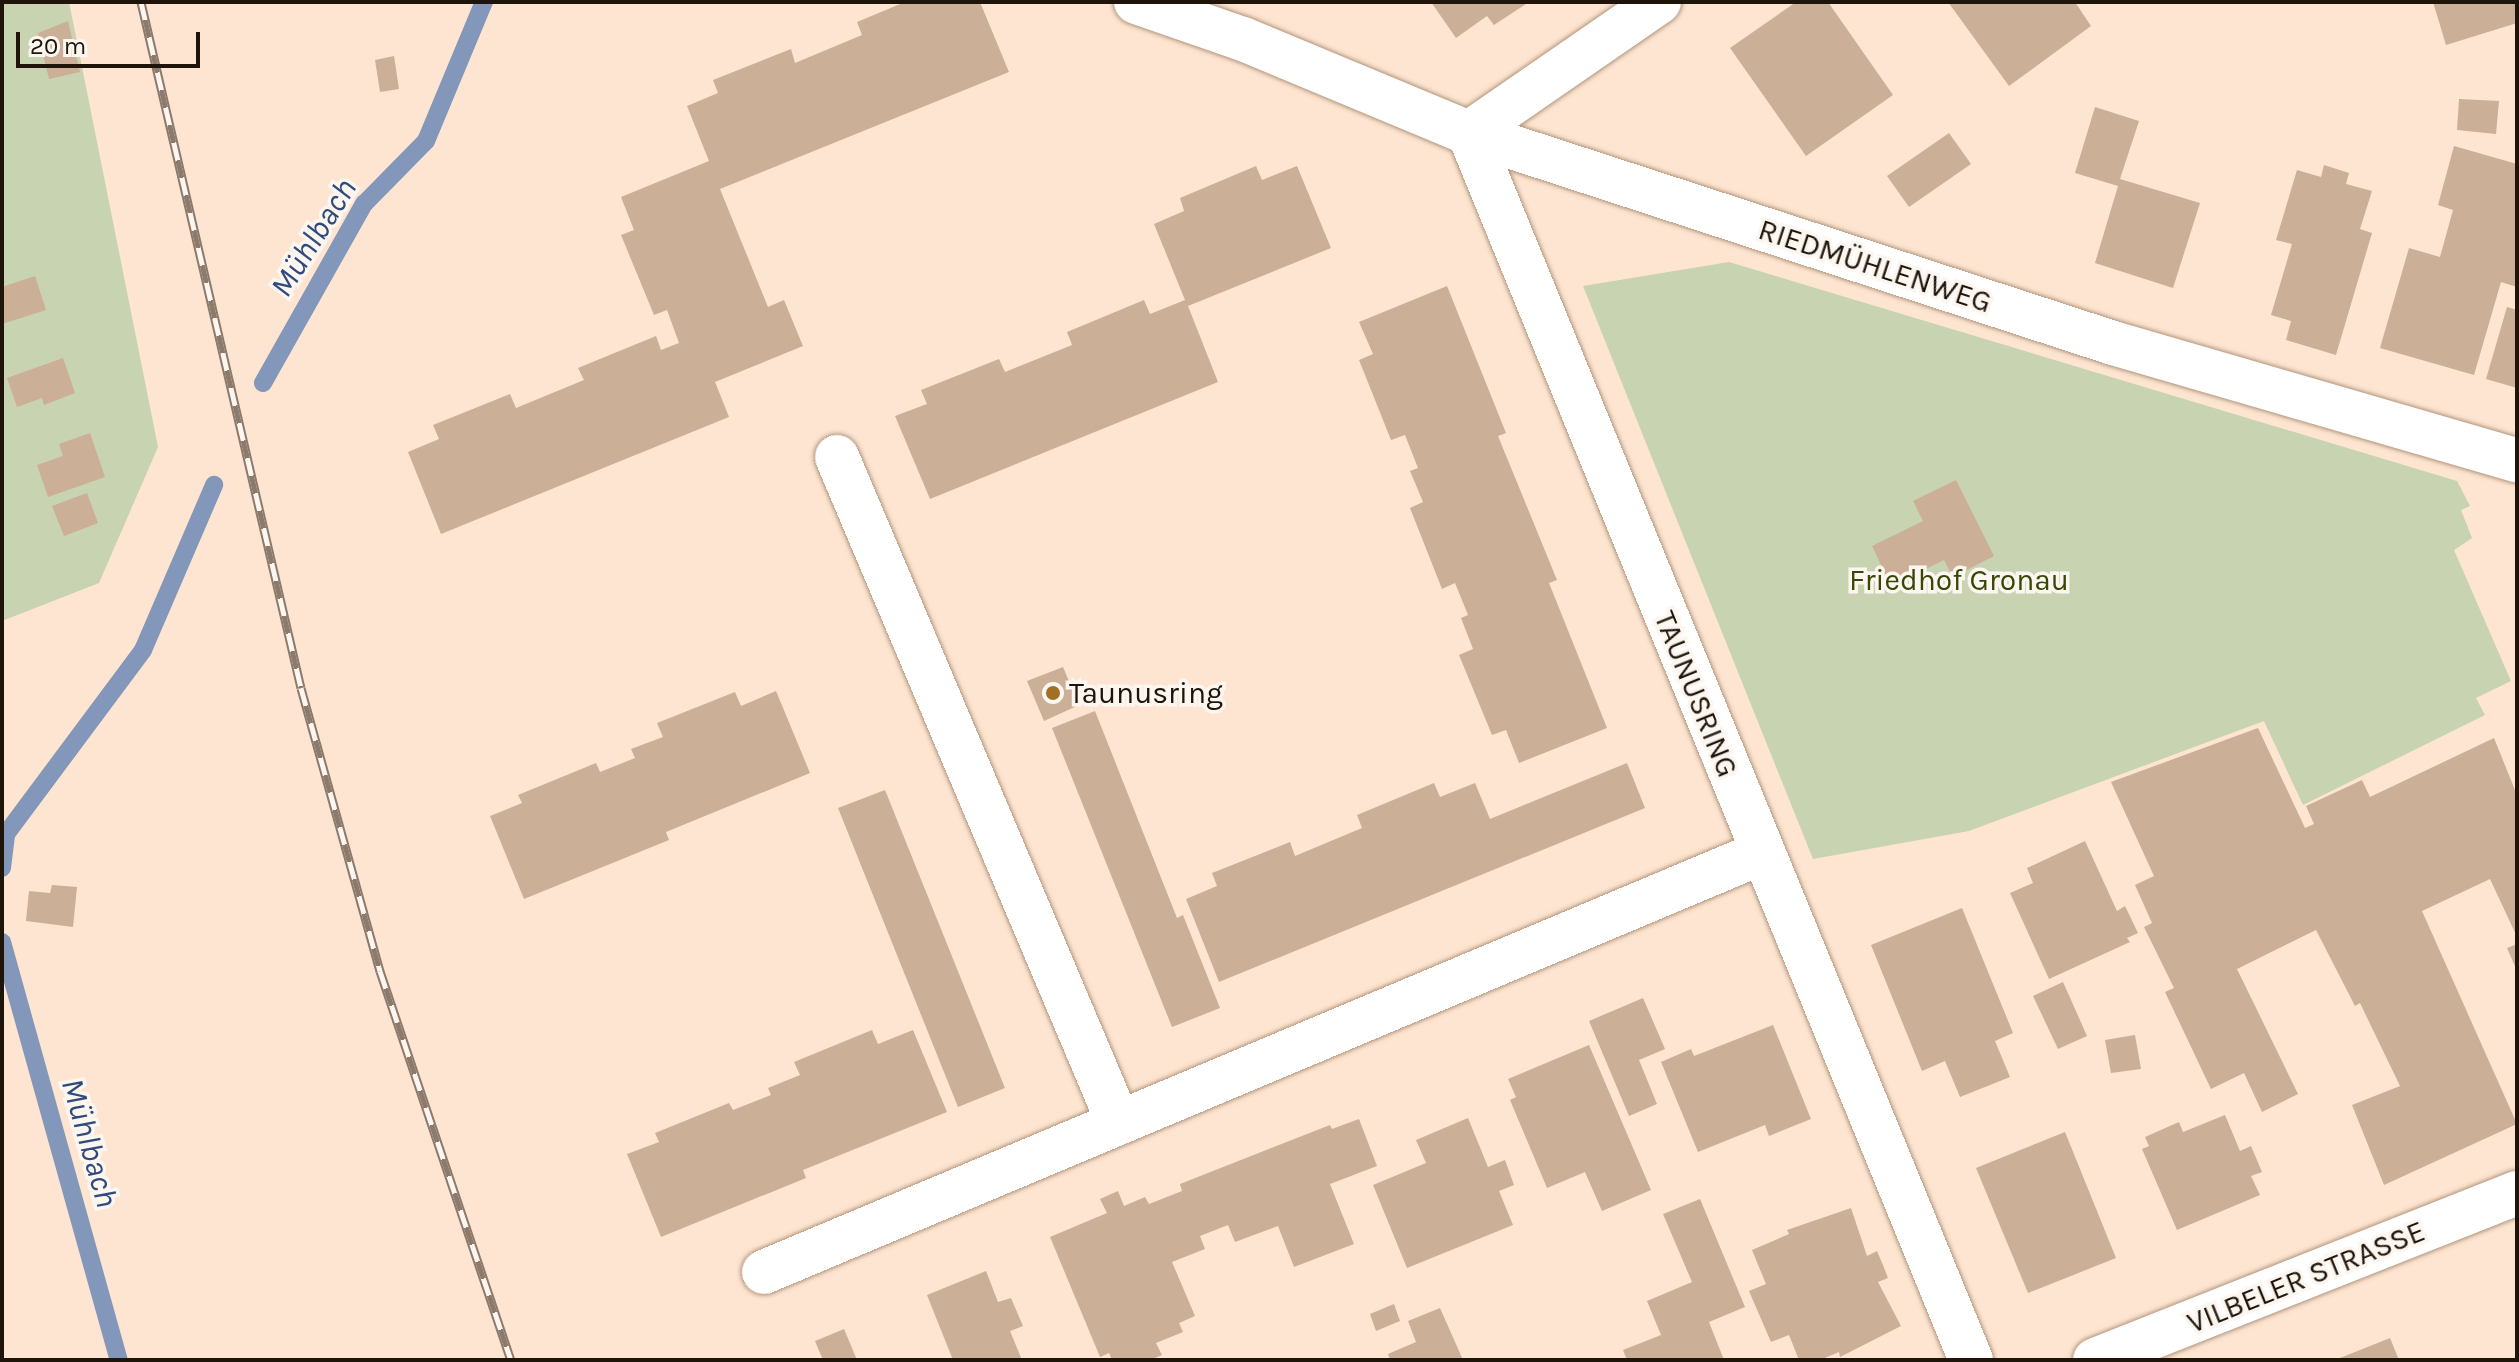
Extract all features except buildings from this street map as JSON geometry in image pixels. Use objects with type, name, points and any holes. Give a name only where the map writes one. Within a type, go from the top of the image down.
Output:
[{"type":"street","name":"RIEDMÜHLENWEG","points":[[1136,2],[1236,21],[1469,133],[2113,343],[2517,460]]},
{"type":"street","points":[[1469,133],[1659,2]]},
{"type":"street","name":"TAUNUSRING","points":[[1469,133],[1971,1360]]},
{"type":"street","points":[[837,457],[1118,1122]]},
{"type":"street","points":[[764,1272],[1761,853]]},
{"type":"street","name":"VILBELER STRASSE","points":[[2095,1360],[2517,1193]]},
{"type":"green space","points":[[2,2],[69,2],[158,447],[99,583],[2,621]]},
{"type":"green space","name":"Friedhof Gronau","points":[[1729,262],[2457,481],[2470,506],[2461,510],[2472,538],[2454,550],[2511,681],[2476,698],[2485,715],[2303,805],[2264,721],[1969,831],[1813,859],[1583,286]]},
{"type":"waterway","name":"Mühlbach","points":[[263,383],[364,204],[426,141],[484,2]]},
{"type":"waterway","name":"Mühlbach","points":[[2,868],[6,834],[143,650],[214,485]]},
{"type":"waterway","name":"Mühlbach","points":[[2,942],[119,1360]]},
{"type":"railway","points":[[141,2],[301,688],[380,971],[511,1360]]},
{"type":"place","name":"Taunusring","points":[[1053,693]]}]
